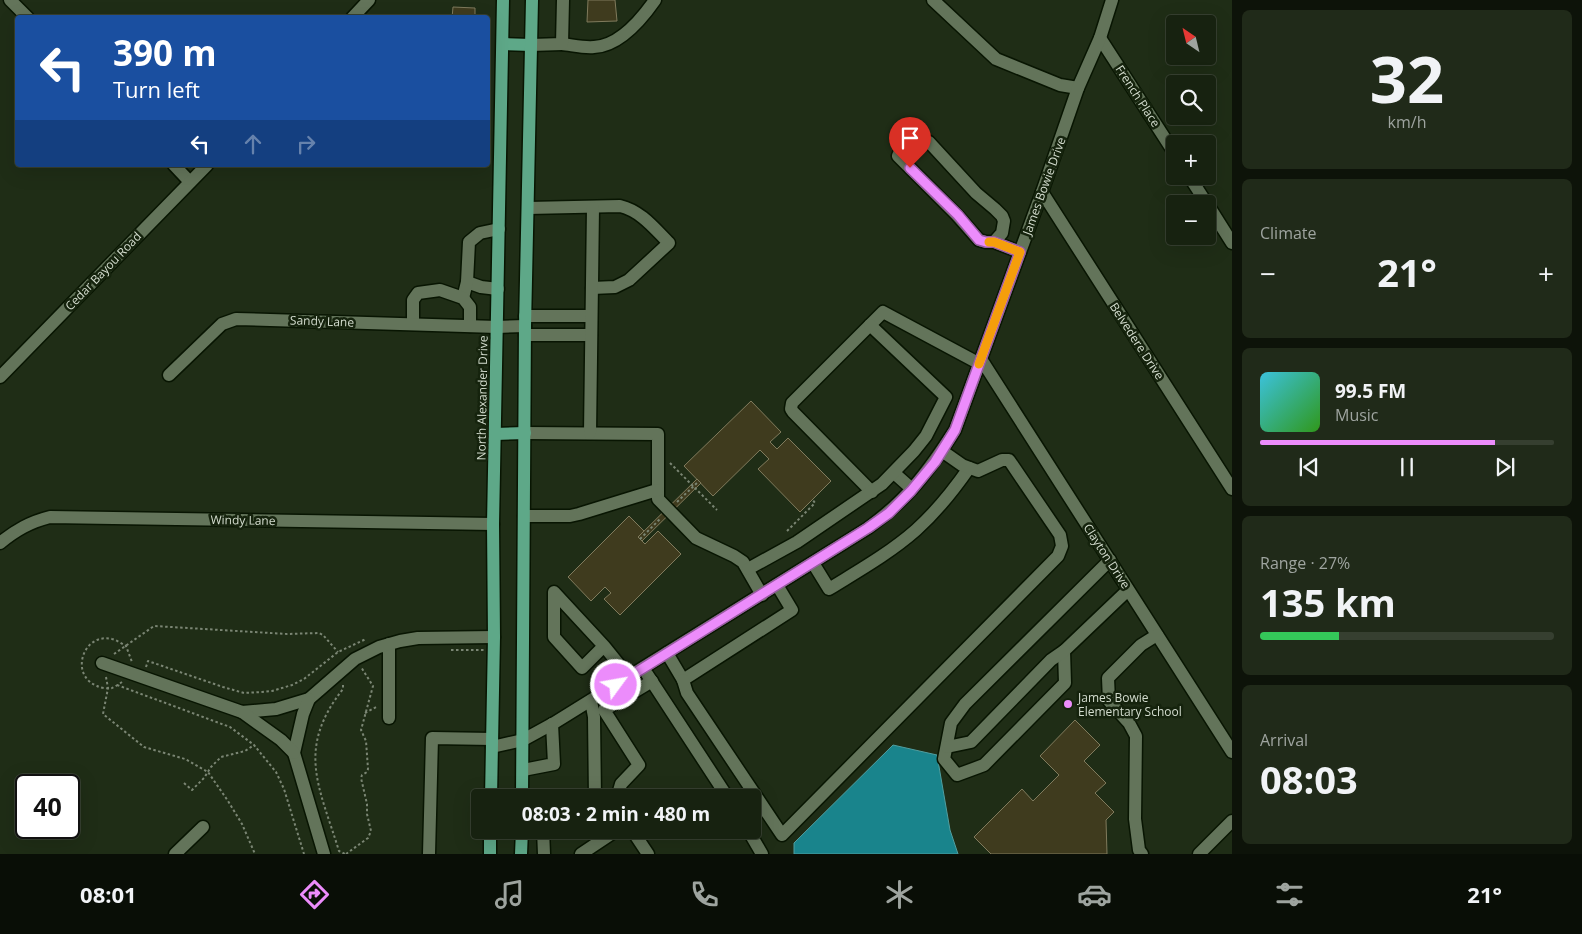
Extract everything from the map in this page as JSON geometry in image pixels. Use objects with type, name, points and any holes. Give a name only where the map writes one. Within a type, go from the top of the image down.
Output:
[{"type":"main road","name":"North Alexander Drive","points":[[491,789],[494,650],[493,524],[503,0]]},
{"type":"main road","points":[[522,789],[525,326],[532,0]]},
{"type":"main road","points":[[503,44],[531,45]]},
{"type":"main road","points":[[495,434],[525,433]]},
{"type":"main road","points":[[490,839],[490,854]]},
{"type":"main road","points":[[521,854],[522,839]]},
{"type":"street","points":[[10,0],[25,15]]},
{"type":"street","points":[[355,15],[369,0]]},
{"type":"street","points":[[562,0],[562,44]]},
{"type":"street","points":[[531,45],[562,44],[594,47],[618,40],[634,25],[654,0]]},
{"type":"street","points":[[933,0],[996,59],[1060,85],[1078,88]]},
{"type":"street","name":"James Bowie Drive","points":[[429,854],[432,738],[492,743],[523,740],[591,701],[762,595],[889,513],[935,462],[955,430],[1078,88],[1100,38],[1112,0]]},
{"type":"street","name":"French Place","points":[[1100,38],[1166,140]]},
{"type":"street","points":[[994,242],[1002,233],[1004,221],[999,212],[976,193],[929,142],[919,137],[910,139],[898,153],[898,156],[958,215],[979,240],[994,242],[1020,252]]},
{"type":"street","points":[[176,167],[190,182]]},
{"type":"street","name":"Cedar Bayou Road","points":[[0,377],[205,167]]},
{"type":"street","name":"Belvedere Drive","points":[[1042,192],[1232,489]]},
{"type":"street","points":[[528,208],[620,206],[632,210],[646,220],[669,243],[629,280],[615,287],[592,288]]},
{"type":"street","points":[[590,434],[594,208]]},
{"type":"street","points":[[1216,218],[1232,243]]},
{"type":"street","points":[[463,298],[469,242],[480,233],[499,229]]},
{"type":"street","points":[[466,282],[481,287],[498,289]]},
{"type":"street","points":[[413,324],[413,300],[418,293],[440,290],[463,298],[470,307],[470,326]]},
{"type":"street","points":[[872,492],[793,412],[792,403],[883,312],[980,362]]},
{"type":"street","points":[[561,335],[562,316]]},
{"type":"street","points":[[525,326],[562,316],[591,316]]},
{"type":"street","name":"Sandy Lane","points":[[169,375],[222,324],[236,319],[525,326]]},
{"type":"street","points":[[525,326],[561,335],[591,336]]},
{"type":"street","points":[[748,570],[797,542],[872,492],[894,473],[926,436],[946,397],[870,326]]},
{"type":"street","name":"Clayton Drive","points":[[980,362],[1110,560],[1232,752]]},
{"type":"street","points":[[525,433],[658,434],[657,497],[660,502],[696,538],[739,559],[748,570],[762,595]]},
{"type":"street","points":[[667,653],[683,680],[687,693],[782,835],[1058,556],[1062,546],[1060,535],[1009,460],[1002,460],[978,471],[969,468],[942,451]]},
{"type":"street","points":[[813,563],[829,589],[898,545],[916,530],[944,502],[969,468]]},
{"type":"street","points":[[894,473],[912,489]]},
{"type":"street","points":[[524,516],[570,516],[657,490]]},
{"type":"street","name":"Windy Lane","points":[[0,543],[18,529],[50,517],[493,524]]},
{"type":"street","points":[[1064,651],[1065,684],[984,765],[957,775],[944,758],[951,723],[965,704],[1110,560]]},
{"type":"street","points":[[683,680],[792,610],[777,585]]},
{"type":"street","points":[[947,747],[971,742],[1051,660],[1064,651],[1128,590]]},
{"type":"street","points":[[604,646],[582,668],[554,637],[554,592],[604,646],[629,677]]},
{"type":"street","points":[[1142,854],[1138,850],[1135,820],[1136,736],[1129,723],[1109,701],[1108,678],[1141,645],[1157,635]]},
{"type":"street","points":[[242,712],[276,709],[309,699],[354,658],[389,644],[418,638],[494,637]]},
{"type":"street","points":[[389,644],[389,718]]},
{"type":"street","points":[[102,663],[242,712],[281,740],[294,753],[324,854]]},
{"type":"street","points":[[643,668],[722,789]]},
{"type":"street","points":[[599,714],[652,681]]},
{"type":"street","points":[[294,753],[301,721],[309,699]]},
{"type":"street","points":[[591,701],[639,765],[621,784],[620,789]]},
{"type":"street","points":[[595,789],[599,714]]},
{"type":"street","points":[[522,770],[554,764],[552,724]]},
{"type":"street","points":[[1199,854],[1232,821]]},
{"type":"street","points":[[175,854],[202,827]]},
{"type":"street","points":[[543,839],[544,854]]},
{"type":"street","points":[[581,854],[604,839]]},
{"type":"street","points":[[636,839],[643,852]]},
{"type":"street","points":[[753,839],[762,854]]},
{"type":"path","points":[[665,458],[717,510]]},
{"type":"path","points":[[674,506],[699,481]]},
{"type":"path","points":[[787,531],[816,502],[812,499]]},
{"type":"path","points":[[640,539],[664,515]]},
{"type":"path","points":[[255,854],[242,824],[208,772],[185,760],[144,747],[106,718],[103,710],[108,688],[102,663],[154,626],[287,634],[320,633],[324,635],[338,652]]},
{"type":"path","points":[[145,669],[148,661],[244,693],[272,691],[304,679],[338,652],[371,638]]},
{"type":"path","points":[[126,680],[114,688],[98,687],[87,679],[82,667],[82,656],[88,646],[100,639],[113,639],[126,646],[134,665]]},
{"type":"path","points":[[447,650],[494,650]]},
{"type":"path","points":[[343,682],[342,689],[329,706],[319,730],[316,742],[315,767],[317,780],[339,850],[345,854],[368,838],[371,831],[361,778],[368,769],[366,741],[361,730],[373,686],[360,665],[355,668]]},
{"type":"path","points":[[116,685],[230,727],[254,745],[276,772],[284,789],[304,854]]},
{"type":"path","points":[[135,692],[138,686]]},
{"type":"path","points":[[184,783],[192,790],[221,757],[246,751],[254,745]]},
{"type":"water","points":[[893,745],[937,755],[950,830],[958,854],[794,854],[794,843]]},
{"type":"building","points":[[588,0],[615,0],[617,21],[587,22]]},
{"type":"building","points":[[453,7],[475,8],[475,15],[452,15]]},
{"type":"building","points":[[751,401],[781,432],[770,442],[777,449],[788,438],[831,481],[800,512],[758,469],[769,459],[760,450],[713,496],[684,466]]},
{"type":"building","points":[[697,479],[701,483],[642,541],[638,537]]},
{"type":"building","points":[[629,516],[644,531],[638,537],[645,544],[658,531],[681,554],[620,615],[604,599],[611,593],[605,587],[591,601],[568,577]]},
{"type":"building","points":[[1075,720],[1100,745],[1084,761],[1106,783],[1095,793],[1114,812],[1106,820],[1107,854],[991,854],[974,837],[1022,789],[1033,801],[1059,775],[1040,756]]},
{"type":"slow traffic","points":[[979,364],[1020,252],[994,242],[989,242]]},
{"type":"place","name":"James Bowie Elementary School","points":[[1068,704]]},
{"type":"route","points":[[616,685],[832,551],[889,513],[911,491],[935,462],[955,430],[1020,252],[994,242],[979,240],[958,215],[910,168]]}]
